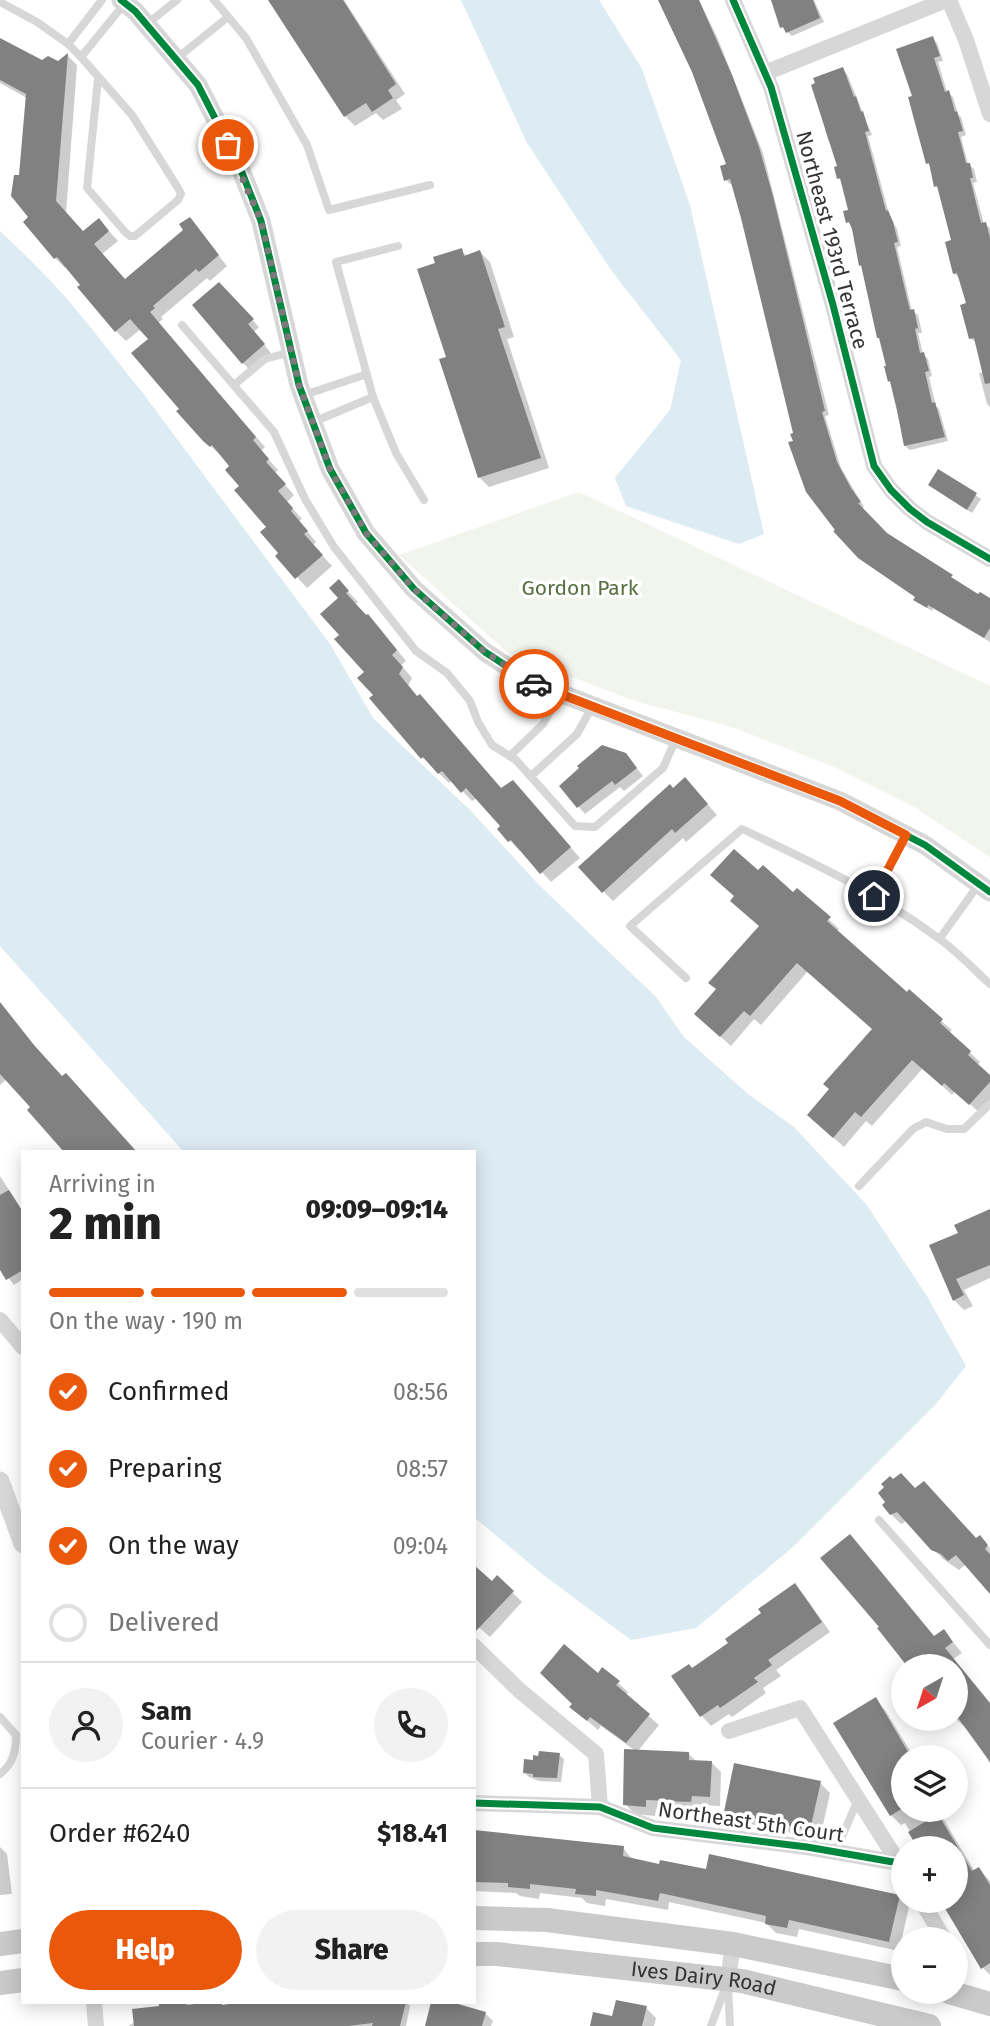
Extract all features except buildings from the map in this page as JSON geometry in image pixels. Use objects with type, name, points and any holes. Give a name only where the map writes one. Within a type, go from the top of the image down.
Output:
[{"type":"main road","name":"Ives Dairy Road","points":[[476,1918],[547,1920],[733,1944],[891,1977]]},
{"type":"main road","points":[[0,1944],[21,1941]]},
{"type":"main road","name":"Ives Dairy Road","points":[[476,1954],[497,1954],[742,1981],[929,2026]]},
{"type":"main road","points":[[0,1983],[21,1980]]},
{"type":"main road","points":[[968,1998],[990,2004]]},
{"type":"street","name":"Northeast 193rd Terrace","points":[[733,0],[771,87],[829,292],[874,466],[909,509],[990,559]]},
{"type":"street","points":[[765,73],[948,0],[966,40],[990,114]]},
{"type":"street","points":[[123,2],[147,24],[198,85],[239,165],[261,221],[303,395],[330,469],[366,533],[414,589],[485,652],[531,682],[840,801],[925,845],[985,888]]},
{"type":"street","points":[[0,1320],[21,1345]]},
{"type":"street","points":[[0,1481],[21,1539]]},
{"type":"street","points":[[476,1648],[519,1690],[596,1754],[600,1807]]},
{"type":"street","points":[[729,1731],[800,1707],[891,1851]]},
{"type":"street","name":"Northeast 5th Court","points":[[476,1803],[600,1807],[653,1828],[835,1852],[891,1865]]},
{"type":"street","points":[[728,1980],[733,1944]]},
{"type":"street","points":[[94,2004],[96,2026]]},
{"type":"lane","points":[[68,44],[102,0]]},
{"type":"lane","points":[[147,24],[177,0]]},
{"type":"lane","points":[[214,0],[246,38],[307,145],[328,210],[430,185]]},
{"type":"lane","points":[[0,2],[37,22],[81,57],[132,115],[181,194],[178,200],[135,236],[126,233],[87,188],[98,79]]},
{"type":"lane","points":[[81,57],[123,2]]},
{"type":"lane","points":[[176,58],[228,17]]},
{"type":"lane","points":[[398,246],[336,262],[373,397],[396,453],[424,500]]},
{"type":"lane","points":[[182,325],[274,432],[306,499],[334,547],[416,651],[447,673],[470,701],[478,722],[492,745],[510,756],[531,776],[575,826],[595,827],[663,768],[676,739]]},
{"type":"lane","points":[[234,385],[265,359],[292,352]]},
{"type":"lane","points":[[303,395],[367,374]]},
{"type":"lane","points":[[313,422],[373,397]]},
{"type":"lane","points":[[510,756],[543,724],[560,694]]},
{"type":"lane","points":[[531,776],[577,734],[592,707]]},
{"type":"lane","points":[[686,978],[630,926],[742,829],[821,865],[874,896],[940,939],[990,984]]},
{"type":"lane","points":[[874,896],[906,835]]},
{"type":"lane","points":[[940,939],[985,888]]},
{"type":"lane","points":[[859,1186],[912,1129],[926,1122],[947,1129],[964,1129],[990,1104]]},
{"type":"lane","points":[[879,1520],[990,1645]]},
{"type":"lane","points":[[0,1717],[16,1735],[16,1749],[12,1760],[0,1774]]},
{"type":"lane","points":[[835,1852],[859,1800]]},
{"type":"lane","points":[[711,2026],[728,1980]]},
{"type":"lane","points":[[728,1980],[730,2026]]},
{"type":"green space","name":"Gordon Park","points":[[579,492],[990,686],[990,857],[914,807],[834,767],[735,728],[632,700],[507,652],[399,555]]},
{"type":"shaded area","points":[[461,0],[599,0],[642,69],[690,205],[764,534],[739,544],[626,506],[615,478],[670,410],[681,360],[611,270],[527,143]]},
{"type":"shaded area","points":[[0,231],[67,299],[142,392],[330,644],[373,718],[470,810],[538,884],[656,997],[684,1037],[748,1094],[794,1127],[866,1204],[927,1296],[966,1366],[936,1404],[793,1547],[696,1628],[631,1640],[542,1574],[476,1519],[476,1150],[182,1150],[0,946]]},
{"type":"cycle path","points":[[121,0],[135,11],[198,85],[239,165],[261,221],[299,385],[330,469],[366,533],[414,589],[485,652],[531,682],[840,801],[925,845],[990,892]]},
{"type":"cycle path","points":[[733,0],[771,87],[833,305],[874,466],[891,490],[910,509],[990,559]]},
{"type":"cycle path","points":[[476,1803],[600,1807],[653,1828],[807,1847],[891,1862]]},
{"type":"way so far","points":[[228,145],[239,165],[261,221],[299,385],[330,469],[366,533],[414,589],[485,652],[534,684]]},
{"type":"route","points":[[534,684],[840,801],[906,835],[874,896]]}]
